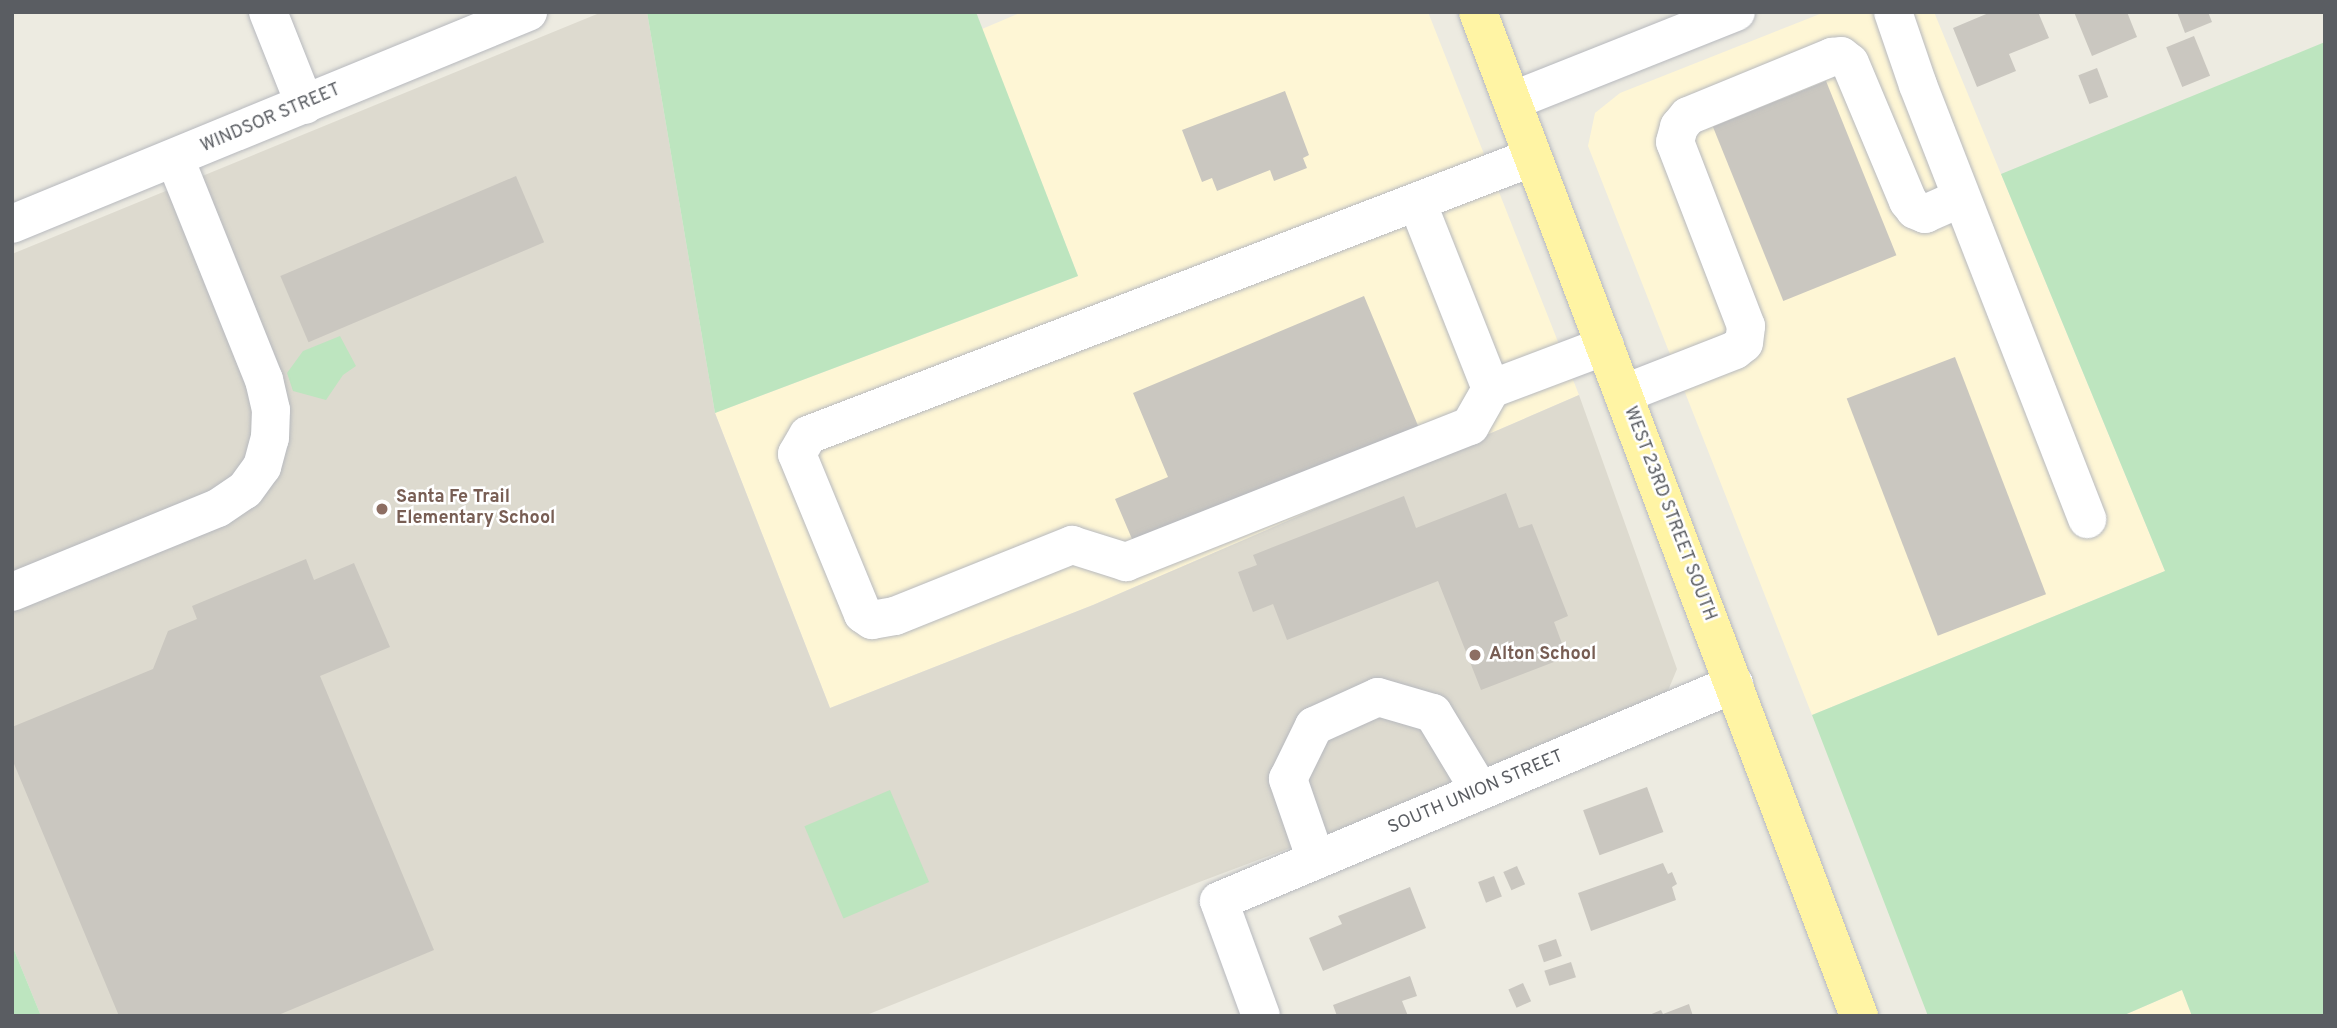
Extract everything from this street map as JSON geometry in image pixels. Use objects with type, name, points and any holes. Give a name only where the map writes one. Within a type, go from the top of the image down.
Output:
[{"type":"main road","name":"WEST 23RD STREET SOUTH","points":[[1478,12],[1859,1016]]},
{"type":"street","points":[[268,12],[305,105]]},
{"type":"street","name":"WINDSOR STREET","points":[[12,224],[528,12]]},
{"type":"street","points":[[1512,101],[1736,12]]},
{"type":"street","points":[[1893,12],[1961,198],[2087,519]]},
{"type":"street","points":[[1623,394],[1735,350],[1744,343],[1746,326],[1675,142],[1679,127],[1688,117],[1832,57],[1841,56],[1850,63],[1908,201],[1915,210],[1925,214],[1961,198]]},
{"type":"street","points":[[1533,157],[808,435],[797,454],[863,614],[872,620],[895,616],[1072,545],[1126,562],[1470,426],[1491,389],[1605,346]]},
{"type":"street","points":[[12,592],[218,508],[246,490],[262,467],[270,438],[271,410],[264,380],[175,159]]},
{"type":"street","points":[[1417,202],[1491,389]]},
{"type":"street","name":"SOUTH UNION STREET","points":[[1261,1016],[1219,901],[1734,684]]},
{"type":"street","points":[[1316,860],[1288,779],[1314,726],[1378,697],[1433,713],[1480,791]]},
{"type":"shaded area","name":"Santa Fe Trail Elementary School","points":[[602,12],[647,12],[715,413],[830,708],[1093,605],[1579,395],[1677,669],[1667,693],[1518,763],[1202,881],[864,1016],[41,1016],[12,945],[12,254]]},
{"type":"shaded area","points":[[1022,12],[1428,12],[1579,395],[1093,605],[830,708],[715,413],[1078,276],[982,29]]},
{"type":"shaded area","points":[[1825,12],[1934,12],[2165,571],[1812,715],[1588,146],[1595,113],[1620,93]]},
{"type":"shaded area","points":[[2182,990],[2192,1016],[2122,1016]]},
{"type":"green space","points":[[647,12],[976,12],[1078,276],[715,413]]},
{"type":"green space","points":[[2325,42],[2325,1016],[2192,1016],[2182,990],[2122,1016],[1928,1016],[1812,715],[2165,571],[2001,174]]},
{"type":"green space","points":[[340,336],[356,366],[343,375],[326,400],[293,391],[287,373],[303,351]]},
{"type":"green space","points":[[890,790],[929,882],[843,918],[804,826]]},
{"type":"green space","points":[[12,945],[41,1016],[12,1016]]},
{"type":"building","points":[[1991,12],[2038,12],[2049,38],[2009,54],[2016,71],[1977,87],[1953,28]]},
{"type":"building","points":[[2074,12],[2127,12],[2137,37],[2092,56]]},
{"type":"building","points":[[2177,12],[2208,12],[2212,22],[2185,33]]},
{"type":"building","points":[[2194,36],[2210,76],[2182,87],[2166,47]]},
{"type":"building","points":[[2097,68],[2108,97],[2089,104],[2078,75]]},
{"type":"building","points":[[1826,81],[1896,255],[1783,301],[1713,127]]},
{"type":"building","points":[[1285,91],[1309,155],[1303,158],[1307,168],[1274,181],[1270,170],[1217,191],[1212,178],[1202,182],[1182,130]]},
{"type":"building","points":[[516,176],[544,242],[308,342],[280,276]]},
{"type":"building","points":[[1364,296],[1419,428],[1135,546],[1115,499],[1168,477],[1133,393]]},
{"type":"building","points":[[1955,357],[2046,594],[1938,636],[1847,399]]},
{"type":"building","points":[[1506,493],[1519,528],[1532,524],[1568,616],[1554,622],[1567,657],[1481,690],[1438,581],[1287,640],[1273,604],[1253,612],[1238,572],[1257,565],[1253,555],[1404,496],[1416,528]]},
{"type":"building","points":[[306,559],[314,580],[354,563],[390,647],[320,676],[434,950],[276,1016],[119,1016],[12,759],[12,727],[153,669],[168,631],[197,619],[192,606]]},
{"type":"building","points":[[1647,787],[1663,832],[1600,855],[1583,810]]},
{"type":"building","points":[[1663,863],[1668,874],[1672,872],[1677,884],[1672,887],[1676,900],[1591,931],[1578,893]]},
{"type":"building","points":[[1517,866],[1525,884],[1511,890],[1503,872]]},
{"type":"building","points":[[1494,876],[1502,897],[1486,903],[1478,882]]},
{"type":"building","points":[[1410,887],[1426,928],[1323,971],[1309,938],[1342,924],[1338,916]]},
{"type":"building","points":[[1556,939],[1562,956],[1544,962],[1538,945]]},
{"type":"building","points":[[1571,962],[1576,977],[1549,986],[1544,971]]},
{"type":"building","points":[[1410,976],[1417,996],[1402,1001],[1408,1016],[1337,1016],[1333,1005]]},
{"type":"building","points":[[1523,983],[1531,1001],[1517,1008],[1508,990]]},
{"type":"building","points":[[1689,1004],[1693,1016],[1647,1016],[1661,1010],[1663,1014]]},
{"type":"place","name":"Santa Fe Trail Elementary School","points":[[382,509]]},
{"type":"place","name":"Alton School","points":[[1475,655]]}]
